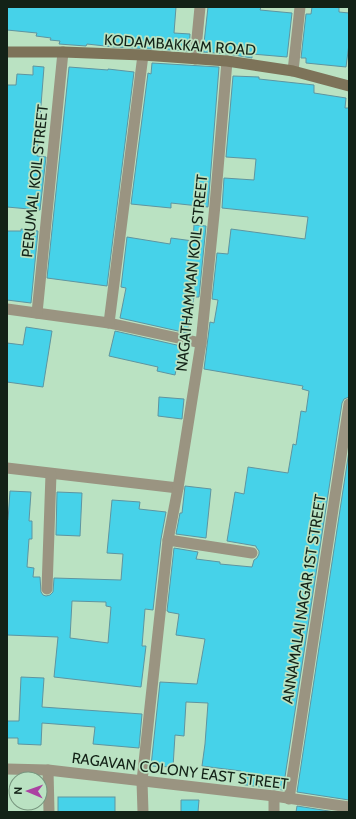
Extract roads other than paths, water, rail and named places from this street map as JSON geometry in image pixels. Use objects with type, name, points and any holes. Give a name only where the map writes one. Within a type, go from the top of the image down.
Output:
[{"type":"main road","name":"KODAMBAKKAM ROAD","points":[[7,52],[62,52],[143,55],[226,61],[293,71],[349,86]]},
{"type":"street","points":[[195,59],[200,7]]},
{"type":"street","points":[[293,71],[300,7]]},
{"type":"street","name":"PERUMAL KOIL STREET","points":[[37,313],[62,52]]},
{"type":"street","points":[[109,323],[143,55]]},
{"type":"street","name":"NAGATHAMMAN KOIL STREET","points":[[143,812],[142,781],[168,540],[202,343],[215,205],[226,61]]},
{"type":"street","points":[[7,310],[109,323],[202,343]]},
{"type":"street","name":"ANNAMALAI NAGAR 1ST STREET","points":[[289,799],[349,404]]},
{"type":"street","points":[[7,468],[178,488]]},
{"type":"street","points":[[47,589],[51,474]]},
{"type":"street","points":[[168,540],[252,553]]},
{"type":"street","name":"RAGAVAN COLONY EAST STREET","points":[[7,768],[48,770],[274,796],[349,807]]},
{"type":"street","points":[[48,770],[49,812]]},
{"type":"street","points":[[274,796],[274,812]]}]
